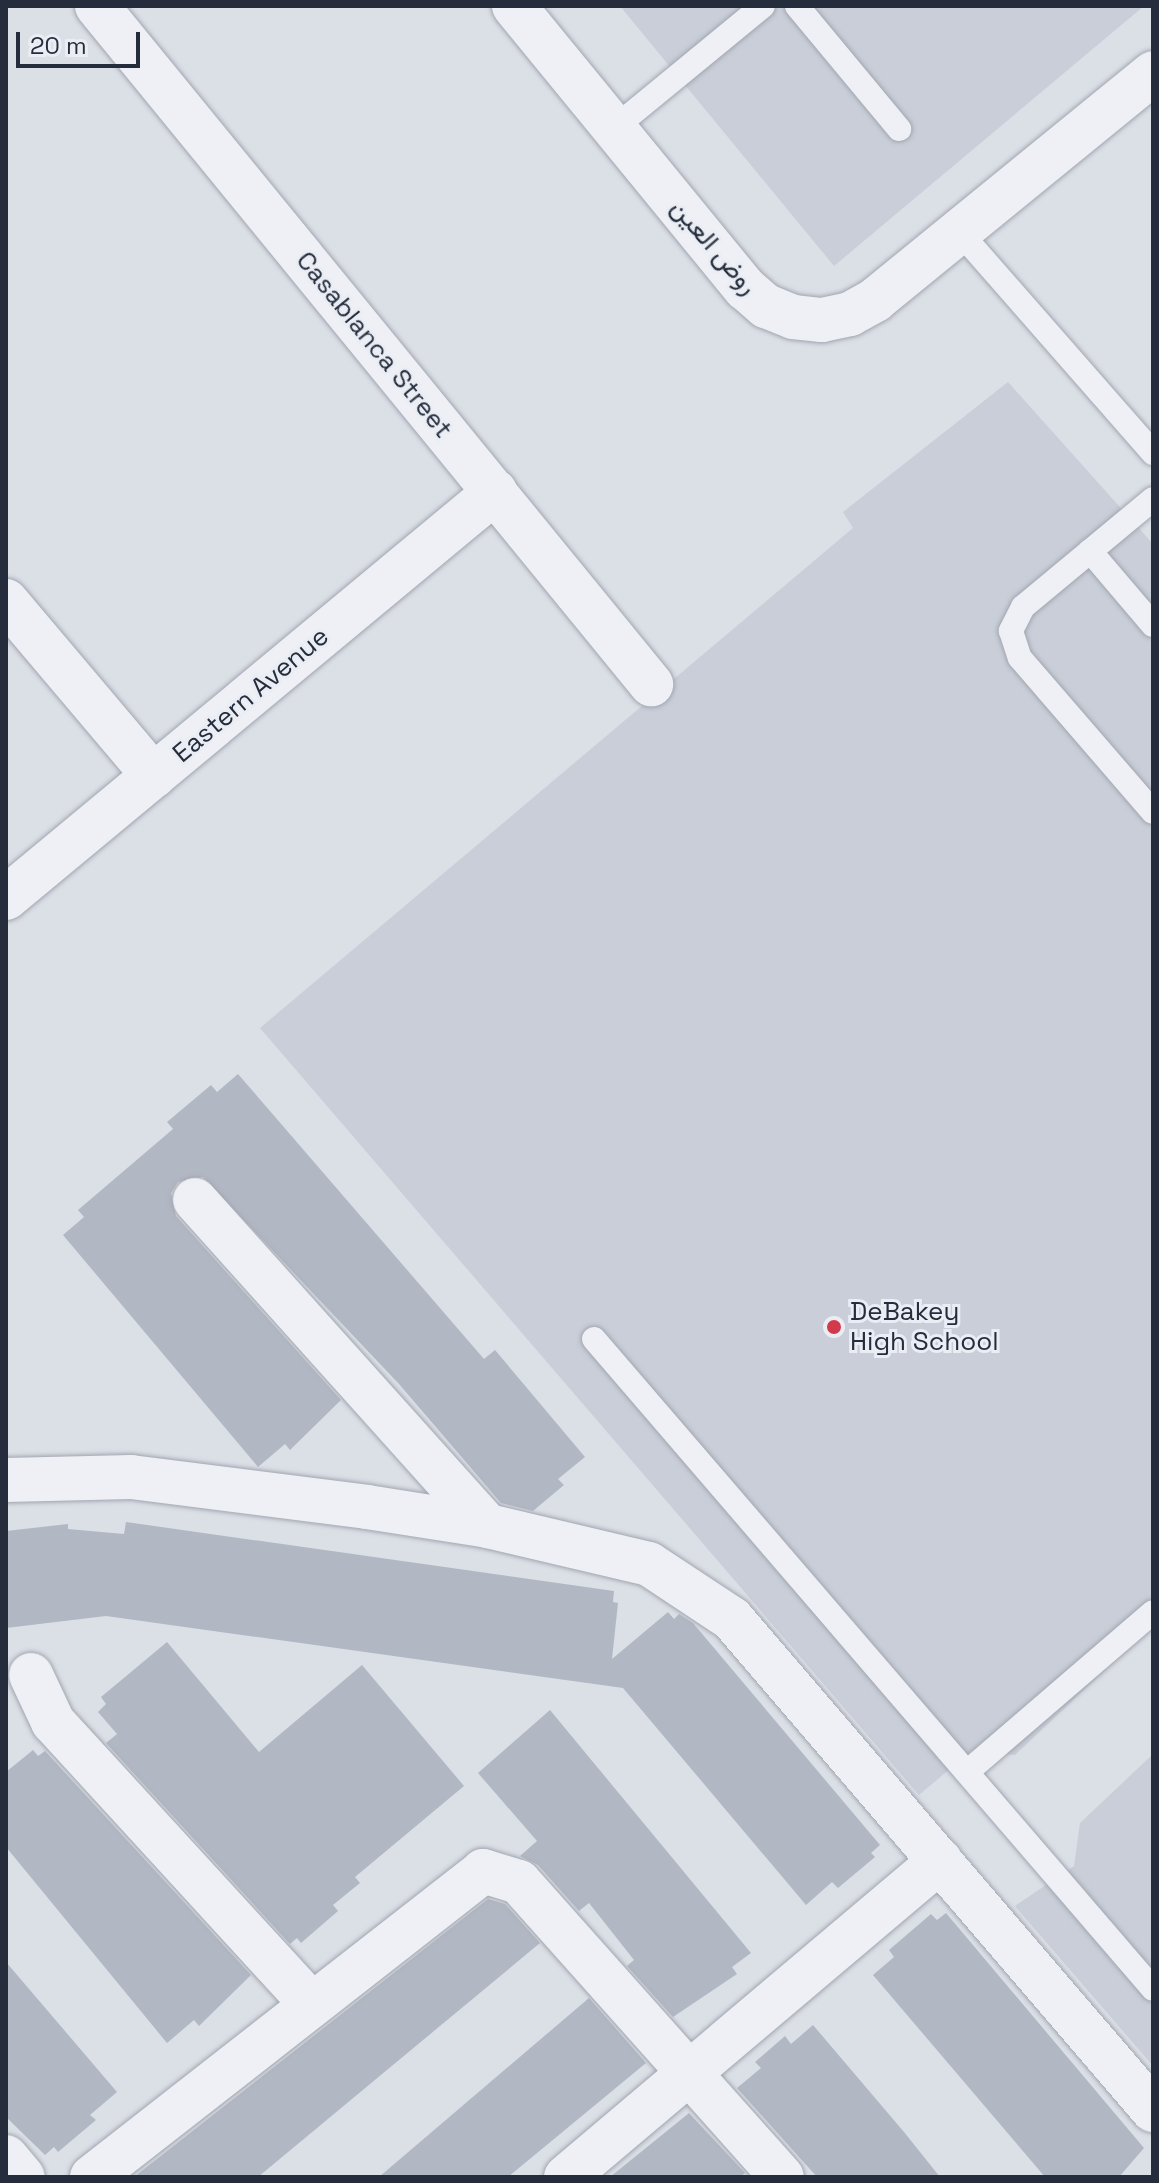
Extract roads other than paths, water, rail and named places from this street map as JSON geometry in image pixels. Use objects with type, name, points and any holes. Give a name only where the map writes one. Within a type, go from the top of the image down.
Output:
[{"type":"street","name":"Casablanca Street","points":[[97,6],[651,684]]},
{"type":"street","name":"روض العين","points":[[514,6],[745,288],[766,306],[793,317],[822,320],[850,314],[875,300],[957,229],[1153,73]]},
{"type":"street","name":"Eastern Avenue","points":[[6,898],[495,492]]},
{"type":"street","points":[[6,601],[154,776]]},
{"type":"street","points":[[195,1200],[488,1526]]},
{"type":"street","points":[[6,1480],[131,1477],[488,1526],[649,1564],[732,1619],[1153,2110]]},
{"type":"street","points":[[31,1675],[53,1722],[311,2004]]},
{"type":"street","points":[[566,2177],[940,1861]]},
{"type":"street","points":[[92,2177],[483,1871],[519,1882],[686,2075],[782,2177]]},
{"type":"street","points":[[6,2157],[23,2177]]},
{"type":"lane","points":[[797,6],[899,129]]},
{"type":"lane","points":[[613,129],[746,11]]},
{"type":"lane","points":[[957,229],[1151,447]]},
{"type":"lane","points":[[1153,499],[1023,607],[1015,618],[1013,645],[1153,812]]},
{"type":"lane","points":[[1090,551],[1153,625]]},
{"type":"lane","points":[[594,1339],[1153,1989]]},
{"type":"lane","points":[[967,1772],[1153,1612]]},
{"type":"place","name":"DeBakey High School","points":[[834,1327]]}]
